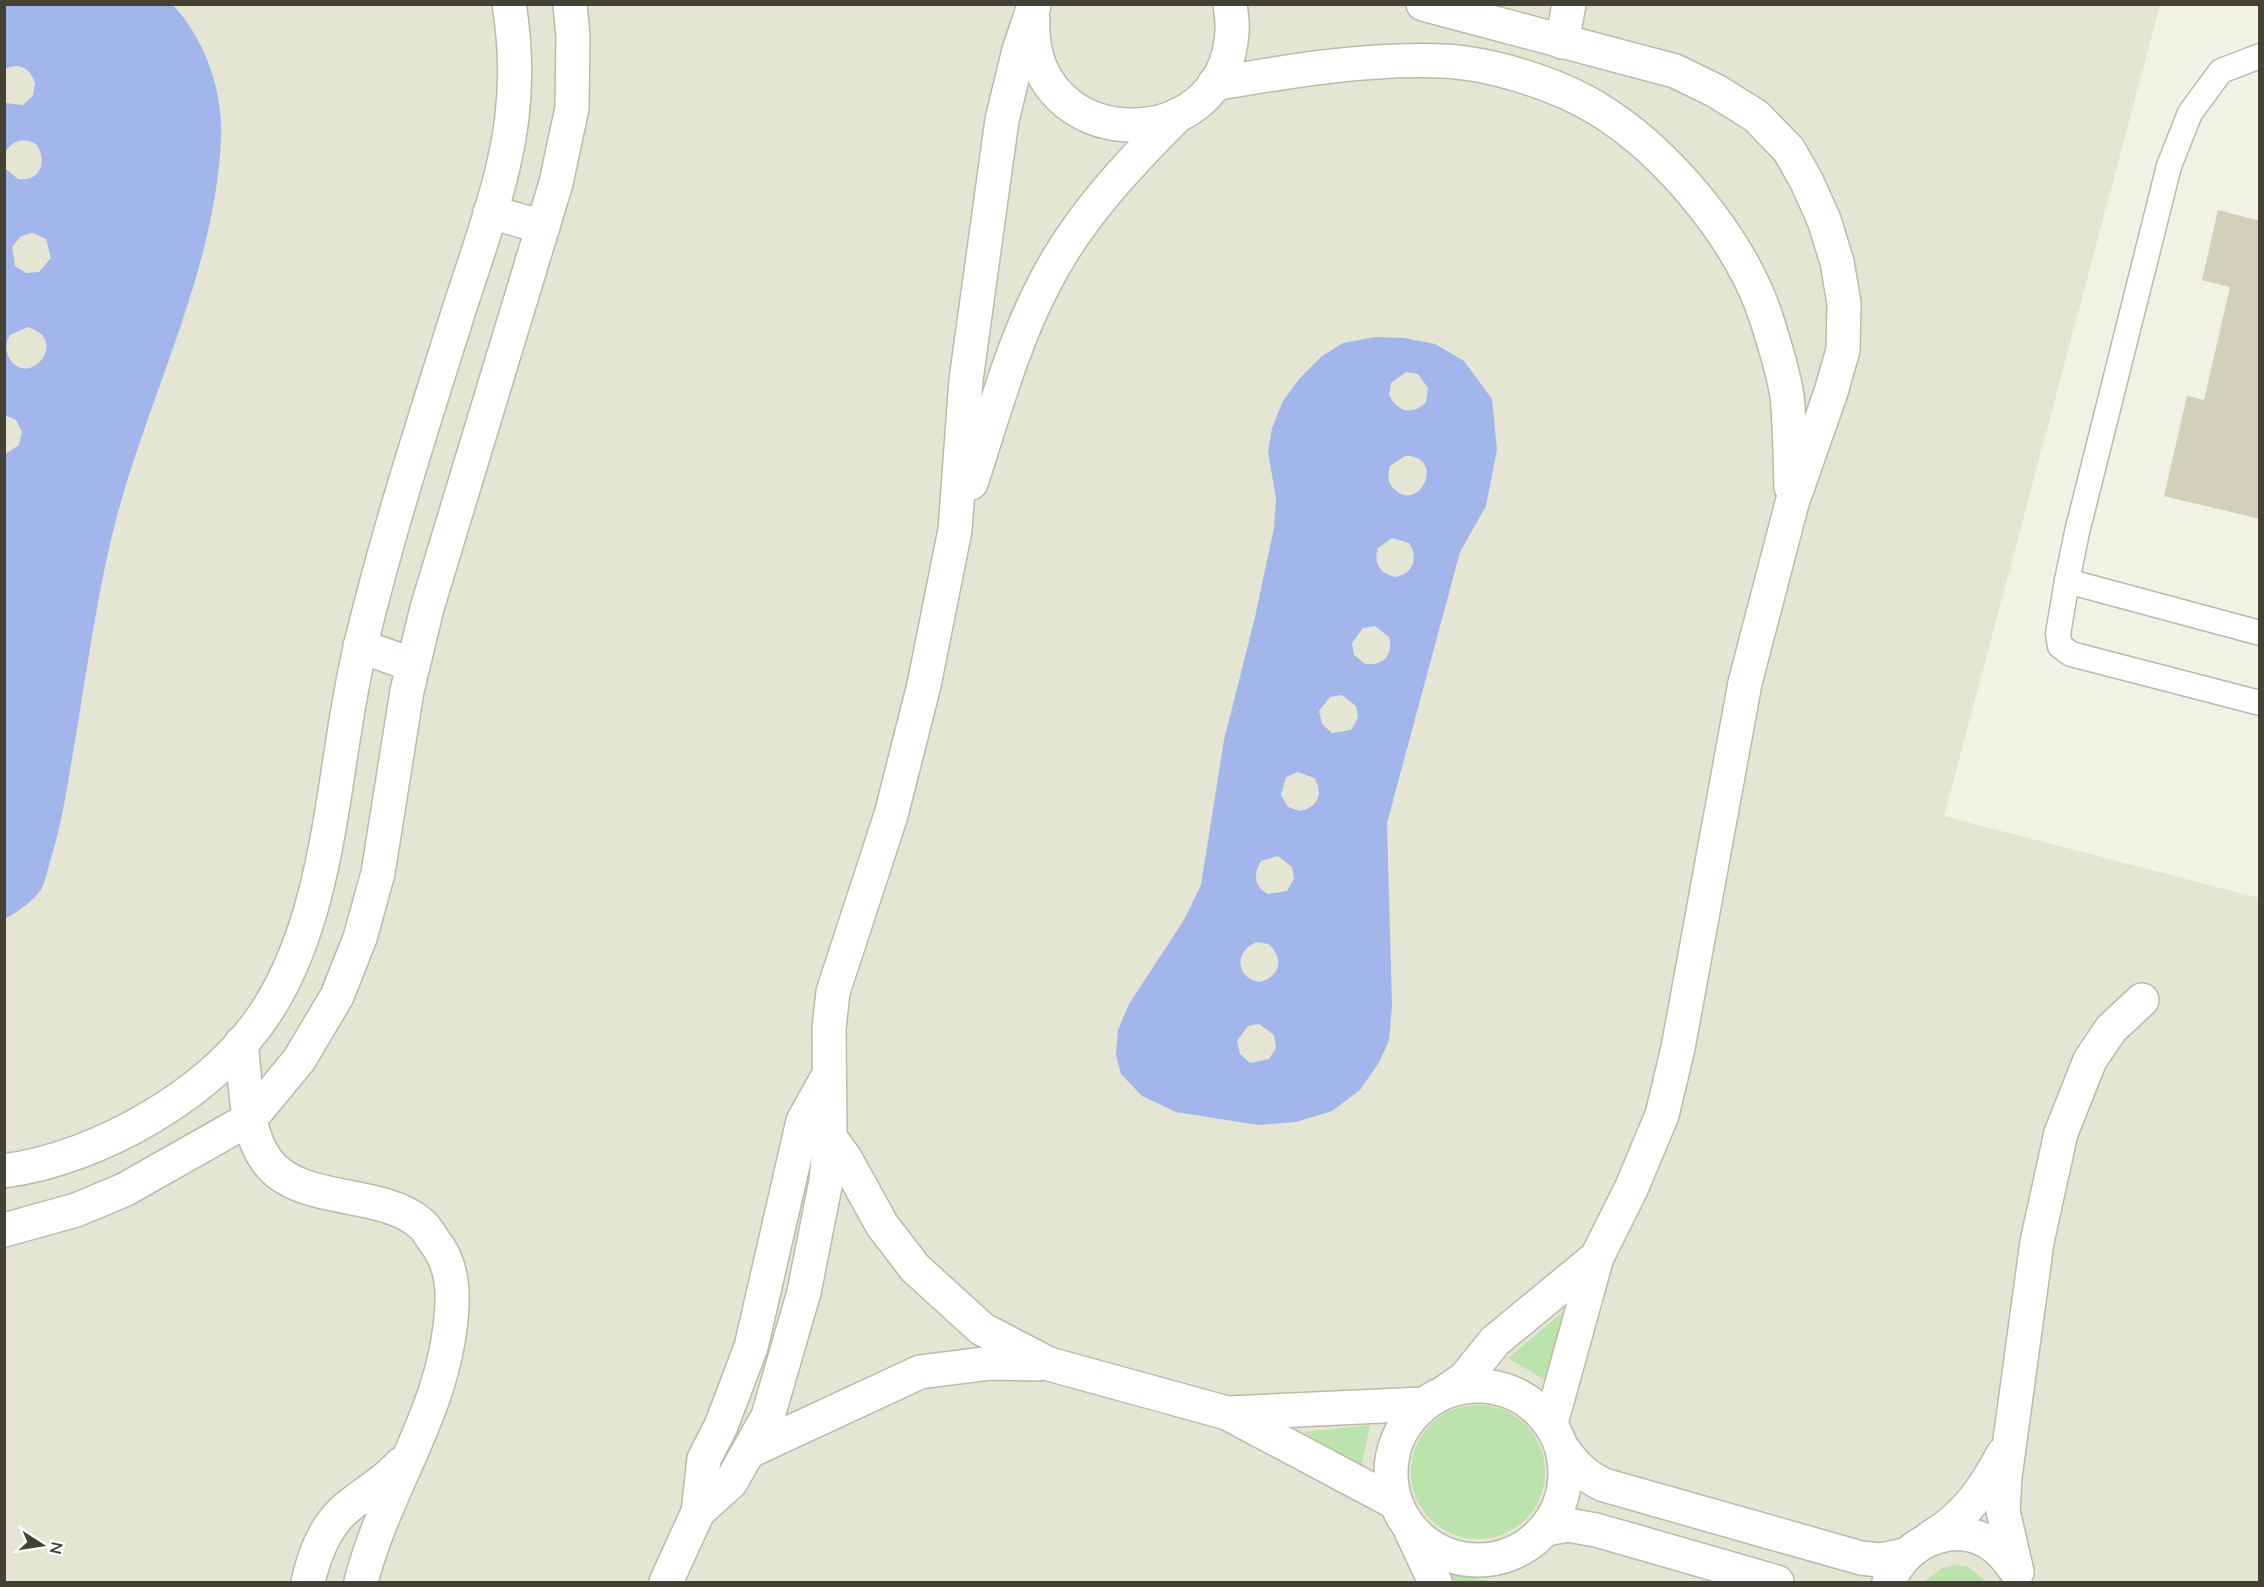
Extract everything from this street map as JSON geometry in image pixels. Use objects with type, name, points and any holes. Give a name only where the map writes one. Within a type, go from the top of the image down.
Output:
[{"type":"street","points":[[4,1171],[69,1155],[125,1131],[162,1111],[210,1074],[241,1042],[266,1012],[285,976],[316,893],[360,646],[411,464],[504,166],[514,105],[515,39],[509,4]]},
{"type":"street","points":[[4,1230],[76,1210],[124,1190],[251,1118],[299,1060],[337,996],[360,938],[378,873],[413,665],[427,609],[556,183],[572,108],[573,36],[570,4]]},
{"type":"street","points":[[955,530],[1017,346],[1042,286],[1076,230],[1121,172],[1178,116],[1198,102],[1214,84],[1227,59],[1232,32],[1230,4]]},
{"type":"street","points":[[1423,4],[1675,71],[1716,91],[1756,116],[1789,150],[1807,182],[1824,220],[1837,262],[1844,303],[1843,350],[1832,392],[1792,503],[1745,683],[1678,1048],[1662,1115],[1631,1189],[1597,1257],[1557,1436],[1566,1477],[1560,1504],[1503,1582]]},
{"type":"street","points":[[1562,42],[1569,4]]},
{"type":"street","points":[[1034,5],[1032,38],[1041,69],[1059,96],[1085,116],[1115,125],[1147,126],[1178,116]]},
{"type":"street","points":[[698,1512],[731,1482],[768,1416],[804,1292],[826,1181],[830,1137],[827,1078],[833,992],[891,815],[924,686],[955,530],[966,380],[1002,120],[1019,50],[1034,5]]},
{"type":"street","points":[[1494,69],[1504,27]]},
{"type":"street","points":[[1214,84],[1344,65],[1445,61],[1494,69],[1554,88],[1598,109],[1680,178],[1717,223],[1744,268],[1765,315],[1787,396],[1792,503]]},
{"type":"street","points":[[490,212],[543,227]]},
{"type":"street","points":[[360,646],[413,665]]},
{"type":"street","points":[[2019,1577],[2008,1542],[2004,1511],[2007,1447],[2037,1242],[2061,1133],[2090,1060],[2111,1029],[2142,1000]]},
{"type":"street","points":[[241,1042],[256,1144],[268,1163],[287,1178],[306,1186],[397,1210],[420,1223],[438,1246],[451,1274],[452,1304],[446,1357],[435,1400],[408,1456],[370,1546],[361,1582]]},
{"type":"street","points":[[666,1582],[698,1512],[704,1459],[721,1426],[751,1347],[803,1121],[827,1078]]},
{"type":"street","points":[[830,1137],[845,1158],[882,1225],[915,1268],[982,1329],[1049,1364],[1227,1413],[1402,1515],[1428,1545],[1451,1556],[1476,1560],[1502,1558],[1535,1538],[1568,1525],[1596,1530],[1777,1582]]},
{"type":"street","points":[[1435,1582],[1402,1515],[1391,1476],[1394,1449],[1405,1424],[1436,1397],[1465,1378],[1495,1341],[1597,1257]]},
{"type":"street","points":[[750,1450],[920,1372],[991,1363],[1049,1364]]},
{"type":"street","points":[[1227,1413],[1436,1397],[1476,1384],[1505,1388],[1531,1402],[1557,1436],[1575,1466],[1588,1478],[1604,1485],[1861,1558],[1881,1560],[1916,1548],[1943,1535],[1966,1535],[1987,1541],[2004,1555],[2019,1577]]},
{"type":"street","points":[[1889,1582],[1894,1571],[1916,1548],[1952,1525],[1974,1503],[2007,1447]]},
{"type":"street","points":[[308,1582],[324,1534],[342,1511],[391,1476],[408,1456]]},
{"type":"lane","points":[[2259,56],[2221,71],[2190,113],[2169,166],[2077,532],[2058,634],[2060,646],[2071,654],[2259,704]]},
{"type":"lane","points":[[2067,581],[2259,633]]},
{"type":"shaded area","points":[[5,5],[2160,5],[1944,816],[2259,898],[2259,1582],[5,1582]]},
{"type":"green space","points":[[1569,1307],[1547,1381],[1508,1358]]},
{"type":"green space","points":[[1478,1405],[1504,1410],[1526,1424],[1540,1446],[1545,1472],[1540,1498],[1526,1520],[1504,1534],[1478,1539],[1452,1534],[1430,1520],[1416,1498],[1411,1472],[1416,1446],[1430,1424],[1452,1410]]},
{"type":"green space","points":[[1370,1425],[1361,1468],[1304,1432]]},
{"type":"green space","points":[[1955,1565],[1968,1567],[1987,1582],[1924,1582],[1942,1568]]},
{"type":"green space","points":[[1450,1573],[1488,1581],[1453,1582]]},
{"type":"water","points":[[5,4],[173,5],[194,34],[210,67],[219,102],[221,138],[217,182],[199,267],[129,475],[109,548],[66,794],[53,853],[42,888],[35,897],[5,919],[4,455],[19,445],[22,432],[16,420],[5,415],[5,168],[18,179],[25,179],[40,170],[42,158],[37,145],[23,140],[15,142],[5,153],[5,103],[23,105],[33,96],[35,83],[27,70],[19,66],[5,69]],"holes":[[[33,233],[46,239],[51,258],[39,272],[26,273],[15,266],[12,247],[21,236]],[[28,327],[40,333],[46,342],[46,351],[35,366],[26,368],[17,366],[9,358],[6,346],[10,335]]]},
{"type":"water","points":[[1376,337],[1404,338],[1435,344],[1464,361],[1492,399],[1497,450],[1486,506],[1460,552],[1387,823],[1392,1006],[1389,1040],[1380,1061],[1360,1090],[1332,1111],[1296,1122],[1258,1125],[1176,1112],[1142,1096],[1121,1074],[1116,1055],[1118,1030],[1129,1004],[1184,920],[1201,885],[1224,740],[1255,617],[1274,528],[1276,498],[1268,452],[1272,428],[1283,401],[1300,378],[1322,356],[1343,343]],"holes":[[[1406,372],[1418,374],[1428,388],[1426,402],[1411,410],[1396,405],[1389,395],[1391,383]],[[1405,456],[1418,458],[1425,465],[1427,473],[1420,490],[1412,495],[1403,495],[1393,488],[1388,478],[1390,466]],[[1392,538],[1409,543],[1414,560],[1406,573],[1395,577],[1385,573],[1379,567],[1378,548]],[[1375,626],[1389,637],[1390,649],[1382,661],[1365,664],[1354,655],[1352,643],[1363,628]],[[1342,695],[1356,706],[1358,718],[1351,730],[1332,733],[1322,724],[1319,711],[1330,697]],[[1298,772],[1314,778],[1319,789],[1315,803],[1300,811],[1288,807],[1281,795],[1286,777]],[[1278,856],[1292,867],[1294,879],[1287,891],[1268,894],[1263,891],[1256,880],[1261,861]],[[1257,942],[1268,944],[1277,955],[1278,966],[1272,976],[1259,982],[1245,975],[1240,963],[1241,957],[1249,946]],[[1259,1024],[1274,1035],[1276,1048],[1269,1059],[1250,1063],[1240,1054],[1237,1041],[1248,1026]]]},
{"type":"building","points":[[2218,210],[2260,221],[2260,519],[2164,496],[2187,396],[2204,400],[2230,287],[2202,280]]}]
